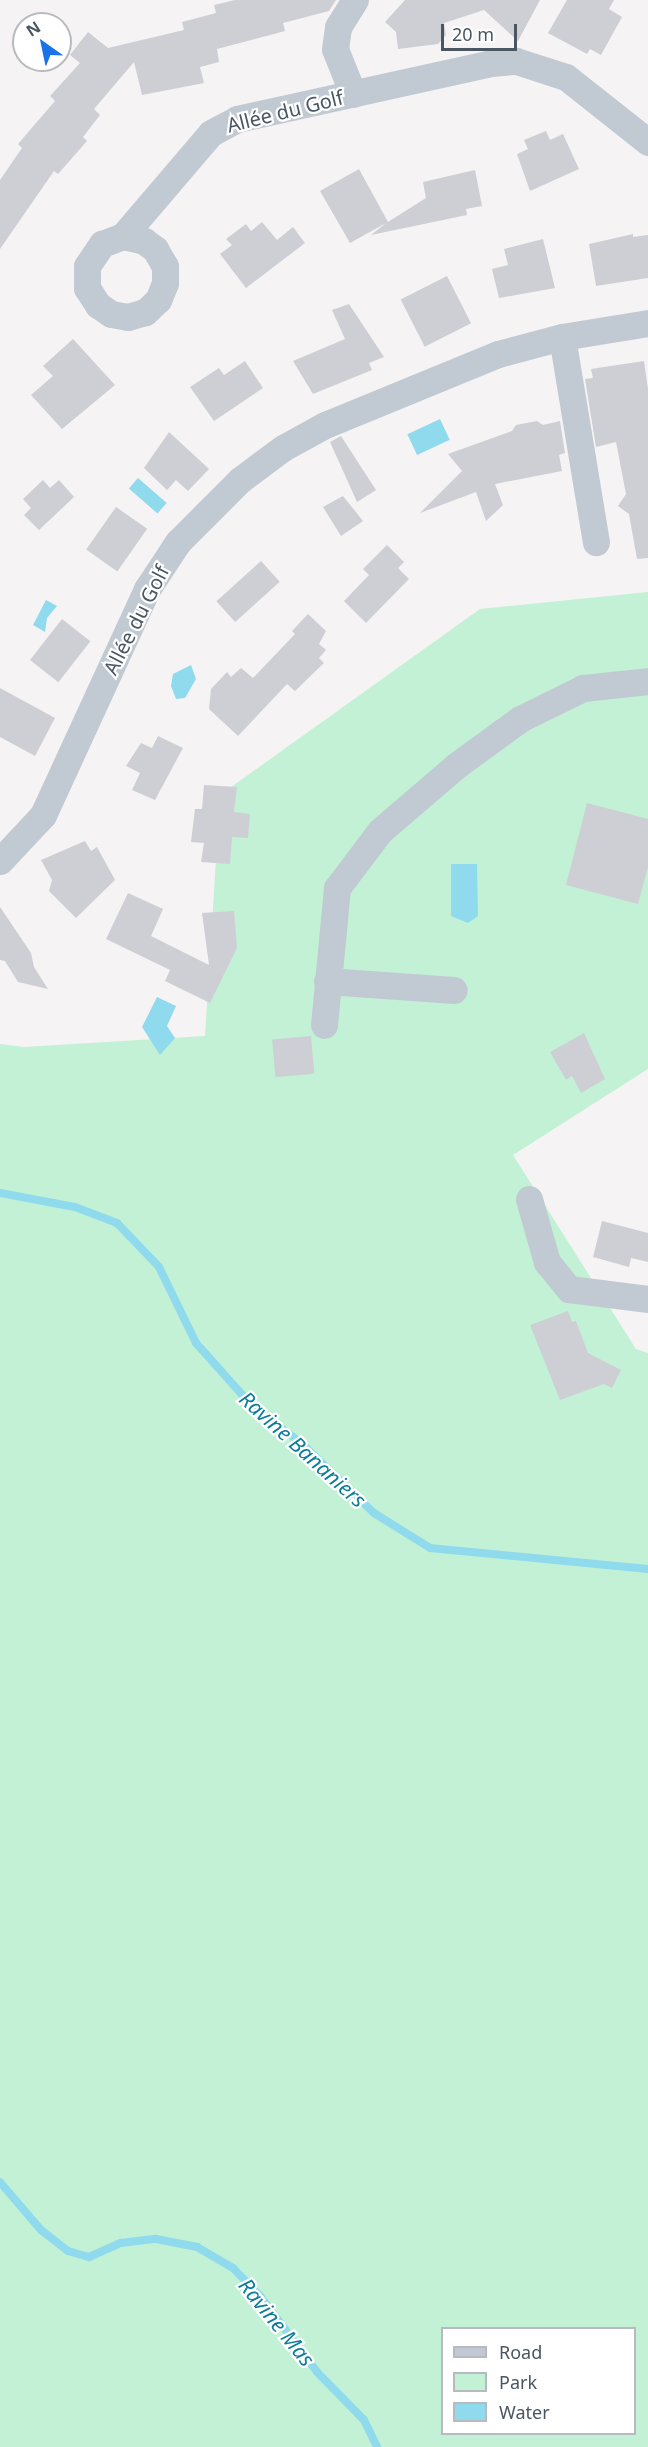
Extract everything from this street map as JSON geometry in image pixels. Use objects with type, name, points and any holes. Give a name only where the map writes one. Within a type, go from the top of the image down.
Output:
[{"type":"street","name":"Allée du Golf","points":[[353,94],[335,49],[338,27],[355,0]]},
{"type":"street","name":"Allée du Golf","points":[[123,236],[197,145],[224,124],[353,94],[516,61],[566,77],[648,142]]},
{"type":"street","name":"Allée du Golf","points":[[0,861],[43,815],[147,589],[178,542],[240,480],[284,448],[325,425],[498,354],[562,337],[648,323]]},
{"type":"street","points":[[562,337],[596,542]]},
{"type":"street","points":[[324,1025],[337,888],[380,831],[457,765],[520,720],[583,688],[648,681]]},
{"type":"street","points":[[327,981],[454,990]]},
{"type":"street","points":[[529,1199],[547,1262],[570,1289],[648,1299]]},
{"type":"green space","points":[[648,592],[648,1069],[513,1155],[636,1349],[648,1353],[648,2447],[0,2447],[0,1044],[24,1047],[205,1036],[220,795],[480,609]]},
{"type":"water","points":[[440,419],[450,440],[417,455],[407,434]]},
{"type":"water","points":[[138,478],[167,503],[157,513],[129,489]]},
{"type":"water","points":[[46,600],[57,606],[47,618],[45,632],[33,625]]},
{"type":"water","points":[[191,665],[196,679],[185,698],[176,699],[171,686],[173,674]]},
{"type":"water","points":[[451,864],[477,864],[478,916],[468,923],[451,916]]},
{"type":"water","points":[[157,997],[176,1006],[167,1026],[175,1038],[160,1055],[142,1027]]},
{"type":"building","points":[[235,0],[336,0],[329,11],[283,23],[285,31],[217,49],[219,62],[200,67],[204,83],[142,95],[134,62],[94,109],[100,115],[83,137],[87,141],[58,174],[54,171],[0,249],[0,180],[22,148],[18,144],[55,101],[50,96],[80,63],[72,57],[72,52],[88,32],[108,48],[184,30],[182,22],[216,13],[214,5]]},
{"type":"building","points":[[405,0],[540,0],[518,41],[484,10],[444,23],[446,35],[438,44],[398,49],[396,32],[385,22]]},
{"type":"building","points":[[567,0],[614,0],[609,9],[622,17],[601,55],[590,49],[587,54],[548,33]]},
{"type":"building","points":[[546,131],[550,140],[563,134],[579,169],[530,191],[517,154],[528,149],[524,140]]},
{"type":"building","points":[[359,169],[388,222],[426,198],[423,182],[475,170],[482,206],[466,209],[467,215],[371,235],[386,223],[350,243],[320,191]]},
{"type":"building","points":[[262,222],[277,240],[293,227],[305,243],[246,288],[220,254],[232,245],[226,239],[246,224],[251,231]]},
{"type":"building","points":[[633,234],[633,237],[648,235],[648,278],[596,286],[589,244]]},
{"type":"building","points":[[543,239],[555,288],[499,298],[492,269],[508,265],[504,249]]},
{"type":"building","points":[[447,276],[471,323],[425,347],[401,300]]},
{"type":"building","points":[[349,304],[384,357],[369,363],[372,370],[313,394],[293,361],[345,339],[332,310]]},
{"type":"building","points":[[73,339],[115,385],[62,429],[31,395],[53,376],[43,366]]},
{"type":"building","points":[[245,361],[263,388],[214,421],[190,387],[219,368],[224,375]]},
{"type":"building","points":[[644,361],[648,389],[648,558],[637,559],[629,514],[618,506],[626,494],[616,442],[596,447],[585,379],[593,378],[591,369]]},
{"type":"building","points":[[537,421],[543,425],[560,421],[565,453],[559,455],[562,471],[495,484],[503,505],[486,521],[476,492],[420,513],[462,471],[448,454],[512,431],[516,425]]},
{"type":"building","points":[[169,432],[209,469],[188,491],[176,480],[167,490],[144,468]]},
{"type":"building","points":[[341,436],[376,490],[357,502],[330,442]]},
{"type":"building","points":[[43,480],[50,488],[59,480],[74,497],[39,530],[24,515],[31,508],[23,499]]},
{"type":"building","points":[[343,496],[363,521],[341,536],[323,507]]},
{"type":"building","points":[[116,507],[147,529],[117,571],[86,550]]},
{"type":"building","points":[[387,545],[404,562],[398,568],[409,579],[366,623],[344,601],[369,575],[363,569]]},
{"type":"building","points":[[261,561],[280,582],[235,622],[216,601]]},
{"type":"building","points":[[308,614],[326,631],[319,644],[326,650],[319,658],[324,663],[295,691],[287,684],[238,736],[209,709],[211,689],[227,672],[231,677],[241,668],[253,678],[295,634],[292,631]]},
{"type":"building","points":[[62,619],[90,641],[58,682],[30,660]]},
{"type":"building","points":[[0,688],[55,718],[35,756],[0,737]]},
{"type":"building","points":[[158,736],[183,748],[155,800],[132,790],[140,773],[126,766],[141,743],[152,748]]},
{"type":"building","points":[[204,785],[237,787],[234,812],[250,814],[248,838],[232,837],[230,864],[201,862],[204,843],[191,842],[195,809],[202,809]]},
{"type":"building","points":[[587,803],[648,819],[648,867],[638,904],[566,885]]},
{"type":"building","points":[[85,841],[91,851],[97,847],[115,880],[76,918],[49,891],[52,880],[41,860]]},
{"type":"building","points":[[128,893],[163,909],[151,936],[209,965],[202,913],[234,911],[237,948],[210,1003],[165,981],[170,970],[106,939]]},
{"type":"building","points":[[0,907],[31,953],[34,967],[48,989],[18,982],[5,961],[0,960]]},
{"type":"building","points":[[584,1033],[605,1079],[581,1093],[572,1076],[566,1080],[550,1052]]},
{"type":"building","points":[[311,1036],[314,1074],[275,1077],[272,1039]]},
{"type":"building","points":[[602,1221],[648,1233],[648,1262],[631,1258],[629,1267],[593,1257]]},
{"type":"building","points":[[568,1311],[572,1322],[576,1321],[588,1353],[621,1370],[612,1388],[604,1384],[560,1400],[530,1325]]},
{"type":"waterway","name":"Ravine Bananiers","points":[[0,1193],[75,1207],[117,1223],[159,1267],[196,1343],[253,1407],[300,1442],[374,1513],[430,1548],[648,1569]]},
{"type":"waterway","name":"Ravine Mas","points":[[0,2182],[41,2230],[68,2251],[89,2257],[121,2243],[156,2239],[197,2247],[233,2268],[260,2296],[317,2372],[364,2420],[377,2447]]}]
